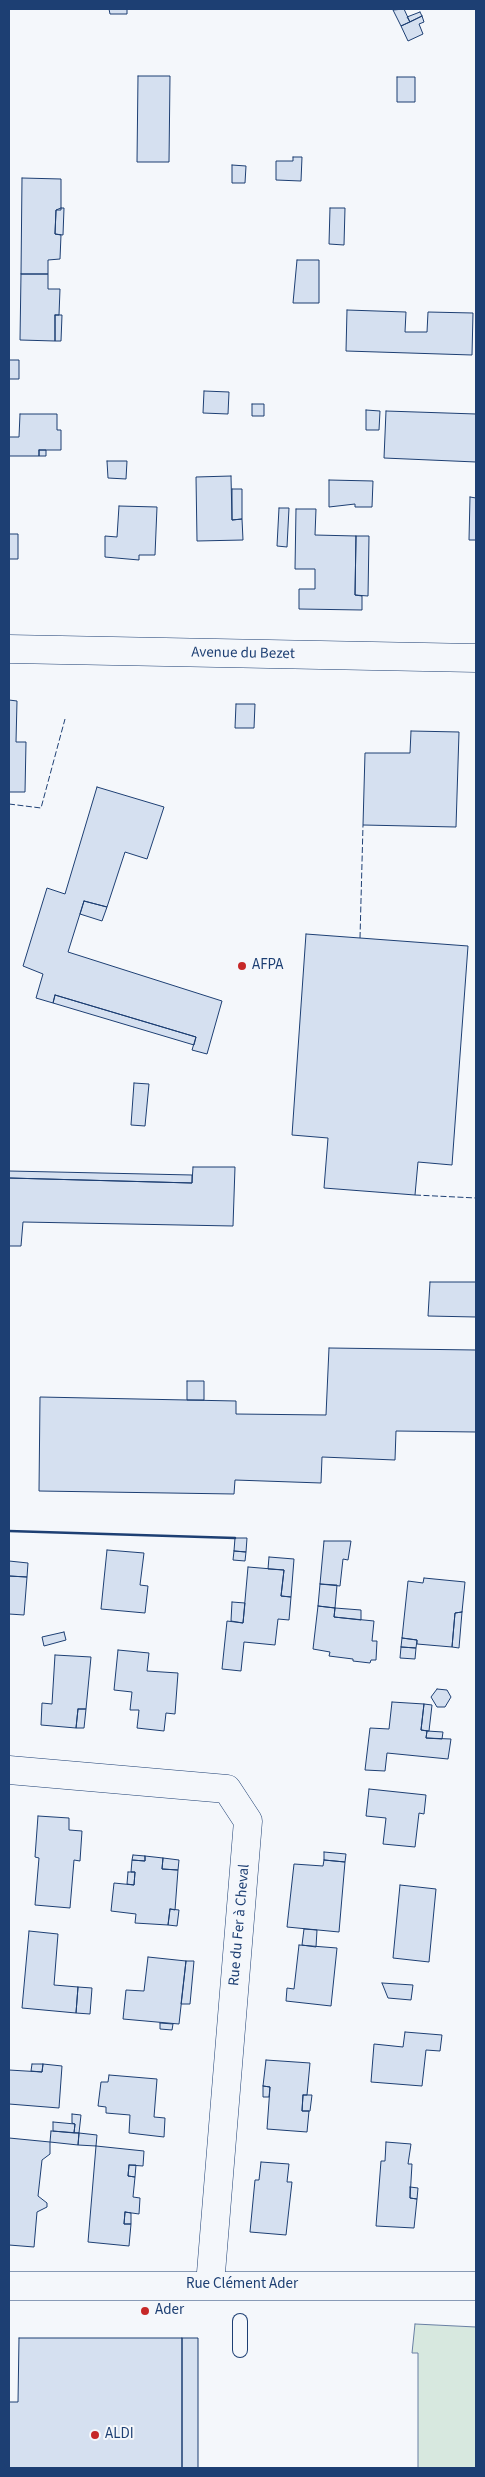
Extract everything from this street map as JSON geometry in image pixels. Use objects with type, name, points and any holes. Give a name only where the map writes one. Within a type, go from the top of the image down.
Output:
[{"type":"street","name":"Avenue du Bezet","points":[[9,649],[476,658]]},
{"type":"street","name":"Rue du Fer à Cheval","points":[[9,1770],[227,1789],[248,1821],[210,2285]]},
{"type":"street","name":"Rue Clément Ader","points":[[9,2286],[476,2286]]},
{"type":"lane","points":[[240,2321],[240,2350]]},
{"type":"shaded area","points":[[415,2324],[476,2327],[476,2468],[418,2468],[418,2353],[412,2353]]},
{"type":"building","points":[[109,9],[127,9],[127,14],[110,14]]},
{"type":"building","points":[[404,9],[410,22],[401,26],[393,10]]},
{"type":"building","points":[[420,12],[422,16],[410,22],[407,17]]},
{"type":"building","points":[[422,16],[424,22],[419,24],[423,34],[408,41],[401,26]]},
{"type":"building","points":[[138,76],[170,76],[169,162],[137,162]]},
{"type":"building","points":[[397,77],[415,77],[415,102],[397,102]]},
{"type":"building","points":[[293,157],[302,157],[301,181],[276,180],[276,161],[293,161]]},
{"type":"building","points":[[232,165],[246,166],[245,183],[232,183]]},
{"type":"building","points":[[22,178],[61,179],[61,210],[56,210],[55,234],[61,235],[60,259],[48,260],[48,274],[21,274]]},
{"type":"building","points":[[64,208],[63,235],[55,234],[56,210]]},
{"type":"building","points":[[330,208],[345,208],[344,245],[329,244]]},
{"type":"building","points":[[297,260],[319,260],[319,303],[293,303]]},
{"type":"building","points":[[21,274],[48,274],[48,289],[60,289],[59,315],[55,315],[55,341],[20,340]]},
{"type":"building","points":[[347,310],[406,312],[405,332],[427,332],[428,312],[473,313],[472,355],[346,351]]},
{"type":"building","points":[[55,315],[62,315],[61,341],[55,341]]},
{"type":"building","points":[[9,360],[19,360],[19,379],[9,379]]},
{"type":"building","points":[[204,391],[229,392],[228,414],[203,413]]},
{"type":"building","points":[[252,404],[264,404],[264,416],[252,416]]},
{"type":"building","points":[[366,410],[380,411],[379,430],[366,430]]},
{"type":"building","points":[[386,411],[476,414],[476,462],[384,458]]},
{"type":"building","points":[[20,414],[57,414],[57,430],[61,430],[61,450],[39,450],[39,456],[9,456],[9,437],[19,437]]},
{"type":"building","points":[[39,450],[46,450],[46,456],[39,456]]},
{"type":"building","points":[[107,461],[127,461],[126,479],[108,478]]},
{"type":"building","points":[[231,476],[232,520],[242,519],[243,540],[197,541],[196,477]]},
{"type":"building","points":[[329,480],[373,481],[372,507],[355,507],[355,504],[329,507]]},
{"type":"building","points":[[232,489],[242,489],[242,519],[232,520]]},
{"type":"building","points":[[470,497],[476,498],[476,540],[469,540]]},
{"type":"building","points":[[119,506],[157,507],[155,555],[139,555],[139,560],[105,557],[105,536],[117,537]]},
{"type":"building","points":[[279,508],[289,508],[287,547],[277,546]]},
{"type":"building","points":[[296,509],[316,509],[315,535],[356,536],[355,595],[362,596],[362,610],[299,609],[299,589],[315,589],[315,569],[295,569]]},
{"type":"building","points":[[9,534],[18,534],[18,559],[9,559]]},
{"type":"building","points":[[356,536],[369,536],[368,596],[355,595]]},
{"type":"building","points":[[9,700],[17,701],[16,742],[26,742],[25,792],[9,792]]},
{"type":"building","points":[[236,704],[255,704],[254,728],[235,728]]},
{"type":"building","points":[[411,731],[459,732],[456,827],[363,825],[365,753],[410,753]]},
{"type":"building","points":[[97,787],[164,807],[147,859],[125,852],[107,907],[84,901],[68,952],[222,1001],[207,1054],[192,1050],[196,1037],[55,995],[53,1003],[36,998],[43,974],[23,966],[47,888],[65,894]]},
{"type":"building","points":[[84,901],[107,907],[102,921],[80,914]]},
{"type":"building","points":[[306,934],[468,946],[452,1165],[418,1162],[415,1195],[324,1188],[328,1138],[292,1135]]},
{"type":"building","points":[[55,995],[196,1037],[194,1045],[53,1003]]},
{"type":"building","points":[[134,1083],[149,1084],[145,1126],[131,1125]]},
{"type":"building","points":[[193,1167],[235,1167],[233,1226],[23,1222],[21,1246],[9,1246],[9,1178],[192,1183]]},
{"type":"building","points":[[9,1171],[192,1175],[192,1183],[9,1178]]},
{"type":"building","points":[[430,1282],[476,1282],[476,1317],[428,1316]]},
{"type":"building","points":[[329,1348],[476,1350],[476,1432],[396,1431],[395,1460],[322,1457],[321,1483],[235,1480],[234,1494],[39,1491],[40,1397],[236,1401],[236,1414],[326,1415]]},
{"type":"building","points":[[187,1381],[204,1381],[204,1400],[187,1400]]},
{"type":"building","points":[[235,1538],[247,1538],[246,1552],[234,1551]]},
{"type":"building","points":[[324,1541],[351,1541],[348,1560],[343,1559],[340,1586],[320,1584]]},
{"type":"building","points":[[107,1550],[144,1553],[140,1585],[148,1586],[145,1613],[101,1609]]},
{"type":"building","points":[[234,1551],[246,1552],[245,1561],[233,1560]]},
{"type":"building","points":[[269,1557],[294,1559],[291,1597],[281,1596],[284,1570],[268,1569]]},
{"type":"building","points":[[9,1561],[28,1563],[27,1577],[9,1576]]},
{"type":"building","points":[[248,1567],[284,1570],[281,1596],[291,1597],[289,1620],[278,1619],[275,1645],[244,1642],[241,1671],[222,1669],[227,1621],[243,1623]]},
{"type":"building","points":[[9,1576],[27,1577],[24,1615],[9,1614]]},
{"type":"building","points":[[424,1578],[465,1582],[462,1612],[455,1613],[452,1647],[417,1644],[417,1640],[402,1638],[408,1581],[423,1583]]},
{"type":"building","points":[[320,1584],[337,1585],[335,1608],[318,1606]]},
{"type":"building","points":[[232,1602],[245,1603],[243,1623],[231,1621]]},
{"type":"building","points":[[318,1606],[335,1608],[334,1617],[374,1621],[372,1641],[377,1641],[376,1660],[371,1660],[370,1663],[353,1661],[353,1659],[329,1656],[330,1652],[313,1649]]},
{"type":"building","points":[[335,1608],[361,1610],[361,1620],[334,1617]]},
{"type":"building","points":[[462,1612],[459,1648],[452,1647],[455,1613]]},
{"type":"building","points":[[64,1632],[66,1640],[44,1646],[42,1637]]},
{"type":"building","points":[[402,1638],[417,1640],[416,1648],[401,1647]]},
{"type":"building","points":[[401,1647],[416,1648],[415,1659],[400,1658]]},
{"type":"building","points":[[118,1650],[149,1653],[147,1671],[178,1673],[175,1714],[166,1713],[164,1731],[137,1728],[139,1710],[130,1710],[132,1692],[114,1690]]},
{"type":"building","points":[[55,1655],[91,1657],[86,1709],[78,1709],[76,1728],[41,1725],[42,1703],[52,1704]]},
{"type":"building","points":[[437,1689],[447,1690],[451,1697],[445,1707],[437,1707],[431,1697]]},
{"type":"building","points":[[392,1702],[424,1704],[421,1730],[427,1731],[426,1738],[451,1739],[448,1759],[387,1753],[385,1771],[365,1770],[370,1728],[389,1729]]},
{"type":"building","points":[[424,1704],[432,1705],[429,1731],[421,1730]]},
{"type":"building","points":[[78,1709],[86,1709],[84,1728],[76,1728]]},
{"type":"building","points":[[427,1731],[443,1732],[442,1739],[426,1738]]},
{"type":"building","points":[[369,1789],[426,1795],[424,1814],[419,1813],[415,1847],[383,1844],[386,1818],[366,1816]]},
{"type":"building","points":[[38,1816],[69,1818],[69,1830],[82,1831],[80,1861],[74,1860],[70,1908],[35,1905],[39,1858],[35,1857]]},
{"type":"building","points":[[324,1852],[346,1854],[345,1862],[324,1860]]},
{"type":"building","points":[[133,1855],[145,1856],[145,1861],[132,1860]]},
{"type":"building","points":[[145,1856],[163,1858],[162,1869],[178,1870],[175,1910],[170,1909],[168,1925],[135,1923],[136,1914],[111,1911],[114,1883],[134,1885],[135,1872],[131,1872],[132,1860],[145,1861]]},
{"type":"building","points":[[163,1858],[179,1860],[178,1870],[162,1869]]},
{"type":"building","points":[[324,1860],[345,1862],[339,1932],[287,1927],[294,1864],[323,1866]]},
{"type":"building","points":[[128,1872],[135,1872],[134,1885],[127,1884]]},
{"type":"building","points":[[400,1885],[436,1889],[429,1962],[393,1958]]},
{"type":"building","points":[[170,1909],[179,1910],[177,1926],[168,1925]]},
{"type":"building","points":[[304,1929],[317,1930],[316,1947],[302,1945]]},
{"type":"building","points":[[29,1931],[58,1934],[54,1985],[78,1987],[76,2013],[22,2008]]},
{"type":"building","points":[[299,1945],[337,1948],[331,2006],[286,2001],[287,1988],[294,1989]]},
{"type":"building","points":[[148,1957],[186,1961],[179,2024],[123,2019],[126,1990],[144,1991]]},
{"type":"building","points":[[186,1961],[194,1961],[190,2004],[181,2004]]},
{"type":"building","points":[[382,1983],[413,1985],[411,2000],[388,1998]]},
{"type":"building","points":[[78,1987],[92,1988],[90,2014],[76,2013]]},
{"type":"building","points":[[160,2023],[173,2024],[172,2030],[160,2029]]},
{"type":"building","points":[[405,2032],[442,2035],[440,2051],[426,2050],[422,2086],[371,2082],[374,2044],[403,2047]]},
{"type":"building","points":[[266,2060],[310,2063],[307,2095],[303,2095],[302,2111],[309,2111],[307,2132],[267,2129],[270,2087],[263,2086]]},
{"type":"building","points":[[32,2064],[43,2064],[42,2072],[31,2071]]},
{"type":"building","points":[[43,2064],[62,2066],[59,2108],[9,2104],[9,2070],[42,2072]]},
{"type":"building","points":[[109,2075],[157,2079],[154,2117],[165,2118],[164,2137],[129,2133],[130,2115],[106,2113],[106,2107],[98,2106],[101,2082],[108,2082]]},
{"type":"building","points":[[263,2086],[270,2087],[269,2097],[263,2097]]},
{"type":"building","points":[[303,2095],[312,2095],[310,2111],[302,2111]]},
{"type":"building","points":[[72,2114],[81,2115],[79,2133],[74,2133],[75,2124],[72,2123]]},
{"type":"building","points":[[53,2122],[75,2124],[74,2133],[53,2131]]},
{"type":"building","points":[[51,2131],[79,2133],[78,2145],[50,2142]]},
{"type":"building","points":[[79,2133],[97,2135],[96,2146],[78,2145]]},
{"type":"building","points":[[9,2138],[50,2142],[50,2154],[42,2160],[38,2196],[47,2203],[47,2207],[37,2212],[34,2247],[9,2245]]},
{"type":"building","points":[[386,2142],[411,2144],[408,2164],[412,2164],[410,2198],[417,2199],[414,2228],[376,2226],[381,2161],[385,2161]]},
{"type":"building","points":[[96,2146],[144,2151],[143,2166],[129,2165],[128,2176],[135,2177],[133,2197],[140,2198],[139,2214],[125,2212],[124,2224],[131,2224],[129,2246],[88,2242]]},
{"type":"building","points":[[261,2162],[289,2164],[287,2182],[292,2182],[286,2235],[250,2232],[255,2180],[259,2180]]},
{"type":"building","points":[[129,2165],[136,2165],[135,2177],[128,2176]]},
{"type":"building","points":[[410,2187],[418,2188],[417,2199],[410,2198]]},
{"type":"building","points":[[125,2212],[131,2213],[131,2224],[124,2224]]},
{"type":"building","name":"ALDI","points":[[19,2338],[182,2338],[182,2468],[9,2468],[9,2402],[18,2402]]},
{"type":"building","points":[[182,2338],[198,2338],[198,2468],[182,2468]]},
{"type":"fence","points":[[9,804],[41,808],[65,719]]},
{"type":"fence","points":[[360,938],[363,825]]},
{"type":"fence","points":[[415,1195],[476,1198]]},
{"type":"wall","points":[[9,1531],[235,1538]]},
{"type":"place","name":"AFPA","points":[[242,966]]},
{"type":"place","name":"Ader","points":[[145,2311]]},
{"type":"place","name":"ALDI","points":[[95,2435]]}]
